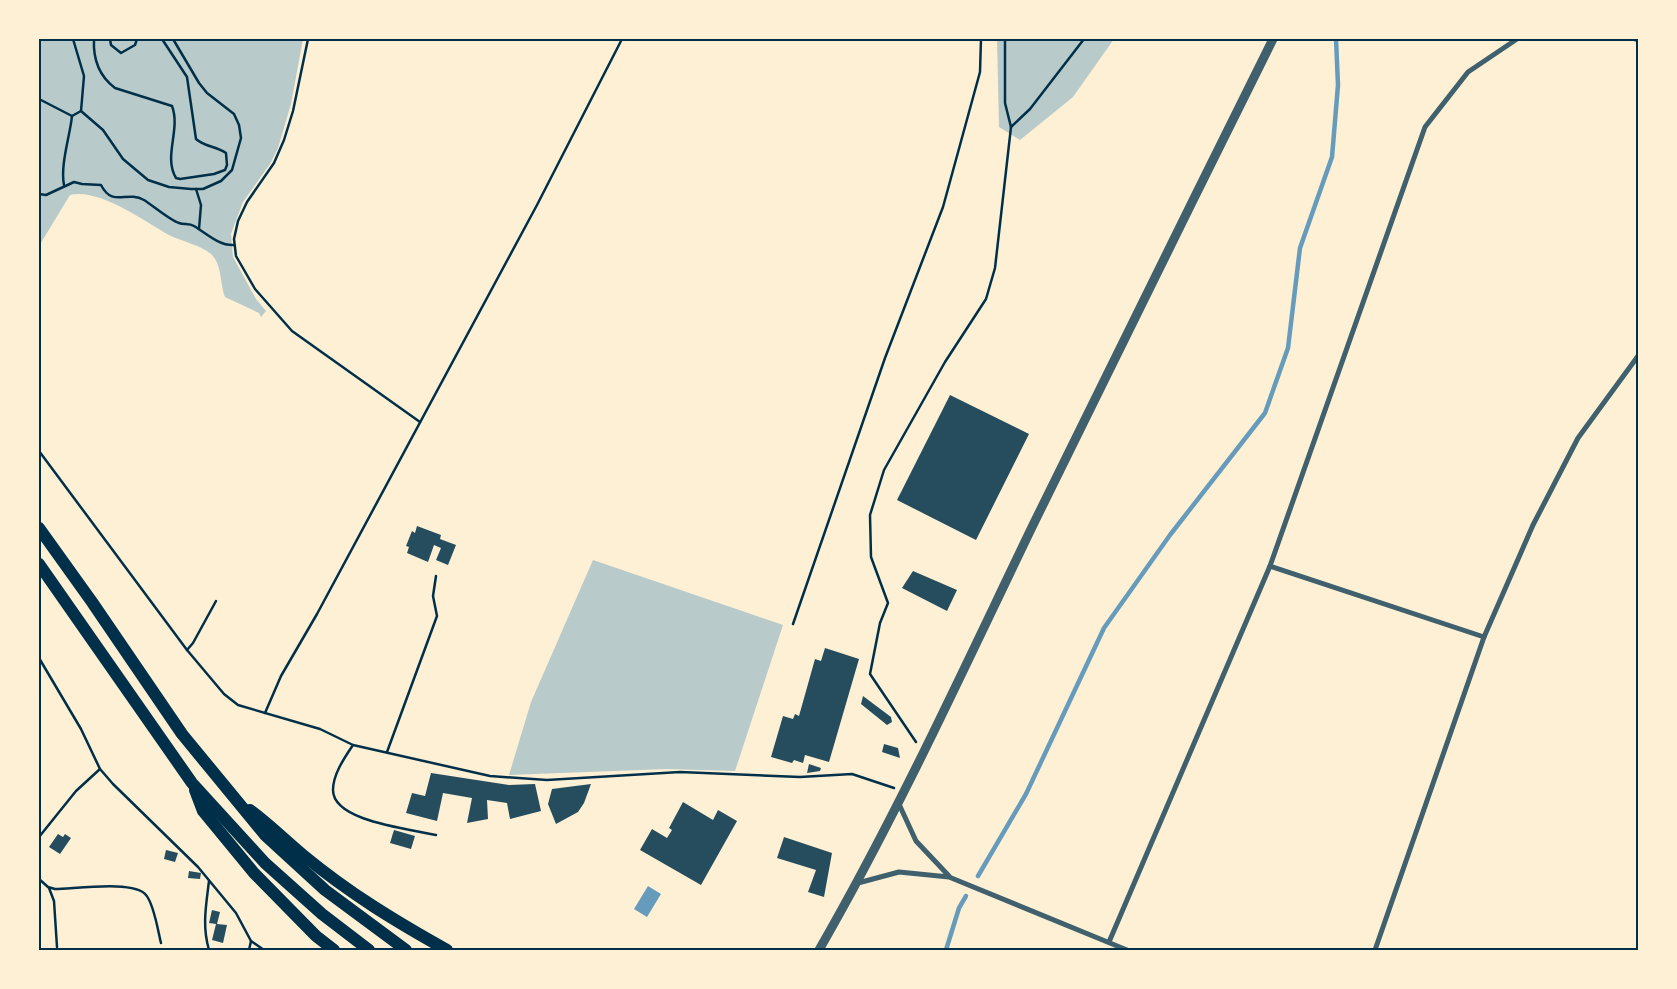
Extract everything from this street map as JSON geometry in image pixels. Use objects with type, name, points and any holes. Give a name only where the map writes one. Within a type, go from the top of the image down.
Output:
[{"type":"highway","points":[[39,528],[182,734],[231,796],[265,835],[325,890],[406,950]]},
{"type":"highway","points":[[39,564],[192,783],[265,863],[322,914],[368,950]]},
{"type":"highway","points":[[192,783],[202,811],[254,873],[316,936],[334,950]]},
{"type":"highway","points":[[231,796],[269,824],[302,855],[378,912],[447,950]]},
{"type":"street","points":[[820,950],[858,883],[1072,444],[1273,39]]},
{"type":"street","points":[[1110,942],[1270,566],[1425,128],[1468,72],[1517,39]]},
{"type":"street","points":[[1375,950],[1484,637],[1533,526],[1578,438],[1638,356]]},
{"type":"street","points":[[1270,566],[1484,637]]},
{"type":"street","points":[[898,802],[916,841],[949,877]]},
{"type":"street","points":[[858,883],[900,872],[949,877],[1127,950]]},
{"type":"path","points":[[74,39],[84,76],[81,111]]},
{"type":"path","points":[[94,39],[99,70],[107,82],[122,90],[172,106],[176,120],[170,163],[176,178],[214,174],[226,170],[226,153],[218,148],[202,144],[196,139],[187,77],[162,39]]},
{"type":"path","points":[[110,39],[111,45],[121,53],[135,45],[137,39]]},
{"type":"path","points":[[81,111],[103,130],[123,160],[140,175],[160,185],[196,189],[203,189],[221,182],[232,170],[241,138],[239,125],[234,114],[207,93],[173,39]]},
{"type":"path","points":[[308,39],[293,111],[284,140],[274,163],[242,212],[235,228],[234,246],[236,256],[255,289],[292,331],[420,422]]},
{"type":"path","points":[[265,713],[281,676],[420,422],[622,39]]},
{"type":"path","points":[[793,624],[885,358],[943,207],[980,72],[981,39]]},
{"type":"path","points":[[922,754],[911,732],[870,674],[880,623],[888,603],[872,558],[870,515],[884,470],[944,362],[986,299],[995,268],[1011,127],[1005,102],[1005,39]]},
{"type":"path","points":[[1011,127],[1047,88],[1084,39]]},
{"type":"path","points":[[39,100],[72,116]]},
{"type":"path","points":[[72,116],[81,111]]},
{"type":"path","points":[[64,185],[66,148],[72,116]]},
{"type":"path","points":[[39,194],[46,195],[74,182],[101,185],[111,198],[132,197],[142,199],[178,223],[192,224],[225,246],[234,246]]},
{"type":"path","points":[[196,189],[201,205],[198,229]]},
{"type":"path","points":[[39,451],[187,650],[231,701],[247,709],[320,729],[353,745],[500,777],[547,780],[680,772],[800,777],[852,774],[903,791]]},
{"type":"path","points":[[387,752],[437,616],[433,596],[436,576]]},
{"type":"path","points":[[187,650],[193,643],[216,601]]},
{"type":"path","points":[[39,658],[81,729],[100,769],[112,784],[198,867],[236,913],[251,941],[264,950]]},
{"type":"path","points":[[353,745],[334,782],[332,791],[335,801],[353,815],[436,835]]},
{"type":"path","points":[[39,837],[76,791],[100,769]]},
{"type":"path","points":[[39,879],[53,893],[57,947]]},
{"type":"path","points":[[209,881],[204,916],[204,931],[209,950]]},
{"type":"path","points":[[48,887],[129,888],[140,890],[149,899],[161,943]]},
{"type":"path","points":[[249,950],[251,941]]},
{"type":"shaded area","points":[[39,39],[303,39],[291,104],[278,148],[270,164],[243,202],[231,234],[233,257],[256,299],[266,311],[261,317],[259,313],[225,297],[217,263],[215,258],[207,251],[169,235],[121,207],[94,196],[70,195],[39,246]]},
{"type":"shaded area","points":[[997,39],[1114,39],[1073,97],[1020,140],[999,127]]},
{"type":"shaded area","points":[[593,560],[783,625],[735,771],[667,769],[509,775],[531,702]]},
{"type":"water","points":[[648,886],[661,894],[647,917],[634,909]]},
{"type":"building","points":[[950,395],[1029,434],[976,540],[897,500]]},
{"type":"building","points":[[417,526],[441,535],[440,539],[456,545],[448,565],[436,560],[441,548],[434,545],[428,562],[407,553],[409,547],[406,546],[412,531],[415,533]]},
{"type":"building","points":[[913,571],[957,590],[947,611],[902,588]]},
{"type":"building","points":[[825,648],[859,659],[829,762],[805,755],[803,763],[794,760],[792,763],[771,757],[783,716],[793,719],[795,714],[799,716],[815,659],[821,661]]},
{"type":"building","points":[[863,696],[891,717],[892,722],[887,725],[861,704]]},
{"type":"building","points":[[884,744],[898,748],[900,758],[882,752]]},
{"type":"building","points":[[809,764],[821,768],[820,771],[807,773]]},
{"type":"building","points":[[431,773],[509,785],[535,784],[541,811],[510,819],[507,803],[487,800],[488,819],[467,823],[472,798],[443,793],[437,821],[406,813],[412,793],[425,796]]},
{"type":"building","points":[[591,784],[584,803],[578,812],[556,824],[548,804],[552,789]]},
{"type":"building","points":[[683,802],[713,820],[718,810],[737,821],[701,885],[640,850],[652,829],[667,838],[672,830],[669,828]]},
{"type":"building","points":[[394,830],[415,836],[411,849],[390,843]]},
{"type":"building","points":[[58,834],[63,837],[65,834],[71,838],[60,854],[49,847]]},
{"type":"building","points":[[784,837],[832,853],[824,897],[808,892],[816,870],[777,858]]},
{"type":"building","points":[[166,850],[178,853],[175,862],[164,859]]},
{"type":"building","points":[[189,871],[201,873],[200,879],[188,878]]},
{"type":"building","points":[[212,910],[220,912],[217,924],[227,925],[223,943],[212,940],[216,924],[209,923]]},
{"type":"waterway","points":[[978,876],[1026,794],[1104,628],[1170,535],[1265,413],[1288,348],[1300,248],[1332,157],[1338,85],[1336,39]]},
{"type":"waterway","points":[[946,950],[959,908],[966,896]]}]
